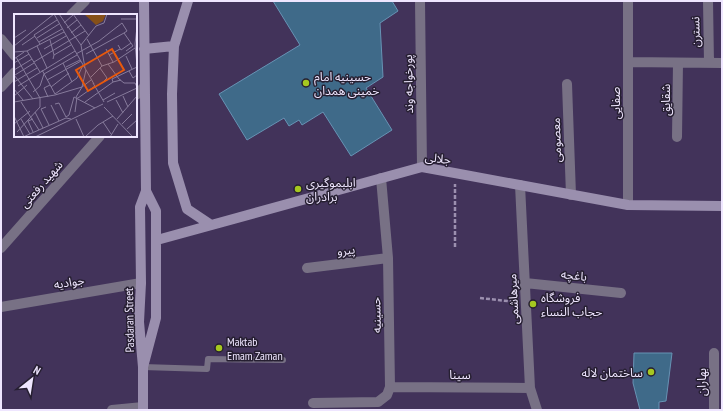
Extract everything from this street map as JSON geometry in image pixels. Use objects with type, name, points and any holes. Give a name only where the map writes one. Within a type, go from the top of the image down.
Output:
[{"type":"street","points":[[72,14],[85,1]]},
{"type":"street","name":"Pasdaran Street","points":[[143,409],[143,367],[140,322],[140,207],[146,191],[144,1]]},
{"type":"street","points":[[188,1],[174,46],[172,94],[173,163],[187,209],[211,225]]},
{"type":"street","name":"پورخواجه وند","points":[[420,1],[422,167]]},
{"type":"street","name":"صفایی","points":[[628,1],[628,205]]},
{"type":"street","name":"نسترن","points":[[708,1],[709,63]]},
{"type":"street","points":[[1,39],[14,55]]},
{"type":"street","points":[[144,49],[174,46]]},
{"type":"street","points":[[628,62],[722,63]]},
{"type":"street","name":"شقایق","points":[[677,137],[678,63]]},
{"type":"street","points":[[1,86],[14,73]]},
{"type":"street","name":"معصومی","points":[[567,84],[570,194]]},
{"type":"street","points":[[137,94],[144,87]]},
{"type":"street","name":"شهید رفعتی","points":[[1,248],[99,137]]},
{"type":"street","name":"جلالی","points":[[157,240],[422,167],[628,205],[722,206]]},
{"type":"street","name":"حسینیه","points":[[381,178],[388,258],[390,387]]},
{"type":"street","name":"میرهاشمی","points":[[520,185],[530,388],[537,410]]},
{"type":"street","name":"Pasdaran Street","points":[[143,367],[156,318],[156,211],[146,191]]},
{"type":"street","name":"پیرو","points":[[307,268],[388,258]]},
{"type":"street","name":"جوادیه","points":[[1,306],[141,283]]},
{"type":"street","name":"باغچه","points":[[525,283],[621,293]]},
{"type":"street","name":"بهاران","points":[[714,353],[714,410]]},
{"type":"street","points":[[313,403],[333,406],[378,402],[387,396],[390,387]]},
{"type":"street","name":"سینا","points":[[390,387],[530,388]]},
{"type":"street","points":[[112,410],[143,409]]},
{"type":"lane","points":[[143,367],[207,370],[208,359],[283,360]]},
{"type":"path","points":[[455,247],[456,173]]},
{"type":"path","points":[[480,298],[526,302]]},
{"type":"building","name":"حسینیه امام خمینی همدان","points":[[273,1],[392,1],[398,11],[380,23],[383,77],[366,88],[392,130],[351,156],[323,112],[302,125],[299,120],[289,126],[284,118],[247,140],[219,94],[300,45]]},
{"type":"building","name":"ساختمان لاله","points":[[634,353],[672,353],[666,401],[659,402],[659,410],[640,410],[633,383]]},
{"type":"place","name":"حسینیه امام خمینی همدان","points":[[306,83]]},
{"type":"place","name":"ابلبموگیری برادران","points":[[298,189]]},
{"type":"place","name":"فروشگاه حجاب النساء","points":[[533,304]]},
{"type":"place","name":"Maktab Emam Zaman","points":[[219,348]]},
{"type":"place","name":"ساختمان لاله","points":[[651,372]]}]
